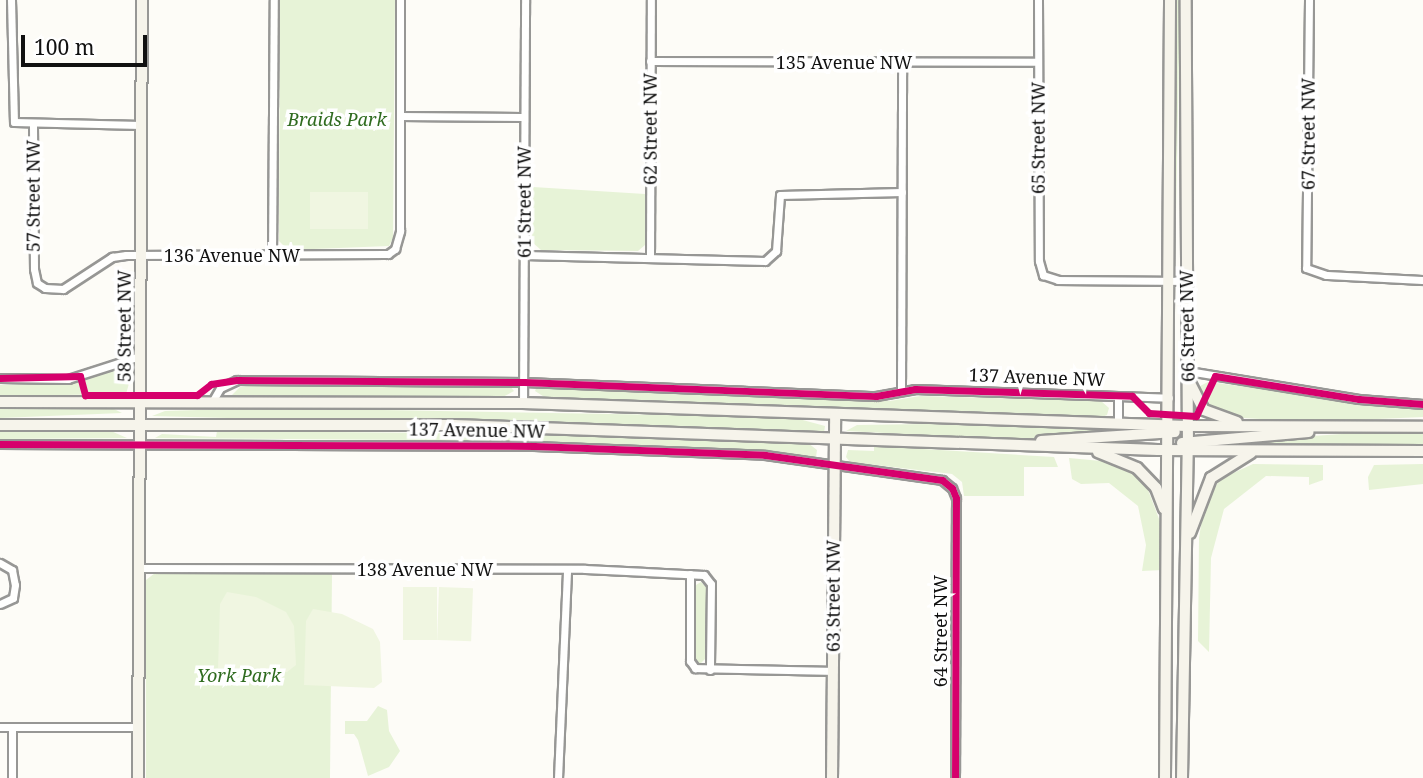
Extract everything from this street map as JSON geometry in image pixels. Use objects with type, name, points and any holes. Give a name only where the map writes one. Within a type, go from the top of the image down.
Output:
[{"type":"main road","name":"58 Street NW","points":[[138,778],[142,0]]},
{"type":"main road","name":"66 Street NW","points":[[1165,778],[1170,0]]},
{"type":"main road","name":"66 Street NW","points":[[1182,778],[1188,445],[1186,0]]},
{"type":"main road","points":[[1188,373],[1204,410],[1253,426]]},
{"type":"main road","name":"137 Avenue NW","points":[[0,402],[523,403],[1118,423],[1168,430],[1187,426],[1423,427]]},
{"type":"main road","name":"63 Street NW","points":[[832,778],[835,414]]},
{"type":"main road","name":"137 Avenue NW","points":[[0,425],[454,425],[1168,450]]},
{"type":"main road","points":[[1168,450],[1188,445],[1350,426]]},
{"type":"main road","points":[[1014,445],[1168,430]]},
{"type":"main road","points":[[1188,445],[1255,451],[1423,451]]},
{"type":"main road","points":[[1085,448],[1137,468],[1156,488],[1167,522]]},
{"type":"main road","points":[[1186,549],[1211,478],[1255,451]]},
{"type":"street","name":"57 Street NW","points":[[10,0],[11,118],[33,126],[37,283]]},
{"type":"street","points":[[272,255],[274,0]]},
{"type":"street","points":[[400,0],[400,116],[524,117]]},
{"type":"street","name":"61 Street NW","points":[[523,403],[525,0]]},
{"type":"street","name":"62 Street NW","points":[[650,258],[651,0]]},
{"type":"street","name":"65 Street NW","points":[[1038,0],[1038,261],[1043,275],[1058,281],[1170,281]]},
{"type":"street","name":"67 Street NW","points":[[1309,0],[1306,268],[1361,279],[1423,281]]},
{"type":"street","name":"135 Avenue NW","points":[[650,61],[1037,62]]},
{"type":"street","points":[[901,389],[902,62]]},
{"type":"street","name":"136 Avenue NW","points":[[37,283],[54,291],[63,289],[112,257],[141,254],[378,256],[396,249],[400,116]]},
{"type":"street","points":[[33,126],[141,125]]},
{"type":"street","points":[[524,255],[755,262],[772,257],[780,195],[902,192]]},
{"type":"street","points":[[1170,281],[1186,281]]},
{"type":"street","points":[[0,378],[68,379],[140,356]]},
{"type":"street","points":[[1188,373],[1359,399],[1423,404]]},
{"type":"street","name":"137 Avenue NW","points":[[212,402],[220,388],[237,380],[524,382],[876,396],[901,389],[1169,398]]},
{"type":"street","points":[[1118,396],[1118,423]]},
{"type":"street","name":"137 Avenue NW","points":[[0,443],[526,445],[756,455],[932,478],[950,486]]},
{"type":"street","name":"64 Street NW","points":[[950,486],[956,498],[955,778]]},
{"type":"street","points":[[0,564],[12,569],[15,579],[13,598],[0,604]]},
{"type":"street","name":"138 Avenue NW","points":[[139,568],[567,569],[690,575],[709,579],[710,670]]},
{"type":"street","points":[[558,778],[567,569]]},
{"type":"street","points":[[690,575],[690,661],[695,668],[832,671]]},
{"type":"street","points":[[0,727],[138,727]]},
{"type":"street","points":[[12,727],[12,778]]},
{"type":"green space","name":"Braids Park","points":[[280,0],[395,0],[393,238],[389,246],[288,250],[279,241]]},
{"type":"green space","points":[[1175,0],[1180,0],[1175,270],[1174,269]]},
{"type":"green space","points":[[533,187],[645,194],[645,245],[638,251],[541,250],[532,242]]},
{"type":"green space","points":[[310,192],[368,192],[368,229],[310,229]]},
{"type":"green space","points":[[119,369],[126,370],[130,380],[126,394],[0,396],[0,385],[76,383]]},
{"type":"green space","points":[[1208,382],[1423,409],[1423,417],[1310,422],[1228,417],[1205,407],[1198,387]]},
{"type":"green space","points":[[510,386],[514,391],[499,399],[232,395],[240,387]]},
{"type":"green space","points":[[537,386],[890,401],[920,396],[1101,401],[1109,408],[1107,415],[1097,419],[549,400],[535,391]]},
{"type":"green space","points":[[0,407],[110,407],[122,413],[0,418]]},
{"type":"green space","points":[[268,408],[725,416],[799,419],[825,426],[824,433],[152,416],[165,411]]},
{"type":"green space","points":[[930,424],[1127,431],[1154,435],[1000,439],[846,431],[857,425]]},
{"type":"green space","points":[[0,431],[111,431],[127,438],[0,439]]},
{"type":"green space","points":[[217,431],[527,434],[808,443],[817,450],[816,457],[540,441],[155,438],[162,434],[216,437]]},
{"type":"green space","points":[[1356,433],[1423,433],[1423,446],[1201,444]]},
{"type":"green space","points":[[874,446],[1054,457],[1058,467],[1024,467],[1024,496],[964,496],[962,482],[952,474],[850,462],[846,457],[848,450],[874,451]]},
{"type":"green space","points":[[1069,458],[1112,462],[1145,482],[1161,524],[1163,570],[1142,571],[1146,545],[1138,506],[1109,483],[1081,484],[1072,479]]},
{"type":"green space","points":[[1253,464],[1323,465],[1323,480],[1309,485],[1309,477],[1266,476],[1224,509],[1211,558],[1209,652],[1198,641],[1199,538],[1204,506],[1220,479]]},
{"type":"green space","points":[[1423,464],[1423,484],[1369,490],[1368,477],[1374,465]]},
{"type":"green space","name":"York Park","points":[[155,573],[332,574],[330,778],[146,778],[146,580]]},
{"type":"green space","points":[[701,582],[706,587],[706,658],[700,664],[695,659],[696,585]]},
{"type":"green space","points":[[403,587],[437,587],[437,640],[403,640]]},
{"type":"green space","points":[[439,587],[473,588],[471,641],[437,640]]},
{"type":"green space","points":[[227,592],[256,597],[286,612],[294,626],[296,665],[287,672],[218,668],[220,604]]},
{"type":"green space","points":[[313,609],[342,614],[373,629],[380,642],[382,682],[374,688],[304,685],[306,621]]},
{"type":"green space","points":[[378,706],[387,710],[389,731],[400,751],[389,767],[368,776],[358,740],[354,734],[345,734],[345,721],[367,721]]},
{"type":"cycle path","points":[[0,378],[80,376],[85,395],[197,395],[211,384],[237,380],[524,382],[876,396],[915,389],[1132,396],[1149,413],[1196,416],[1215,376],[1359,399],[1423,404]]},
{"type":"cycle path","points":[[0,444],[534,446],[765,455],[942,480],[952,488],[956,498],[955,778]]}]
